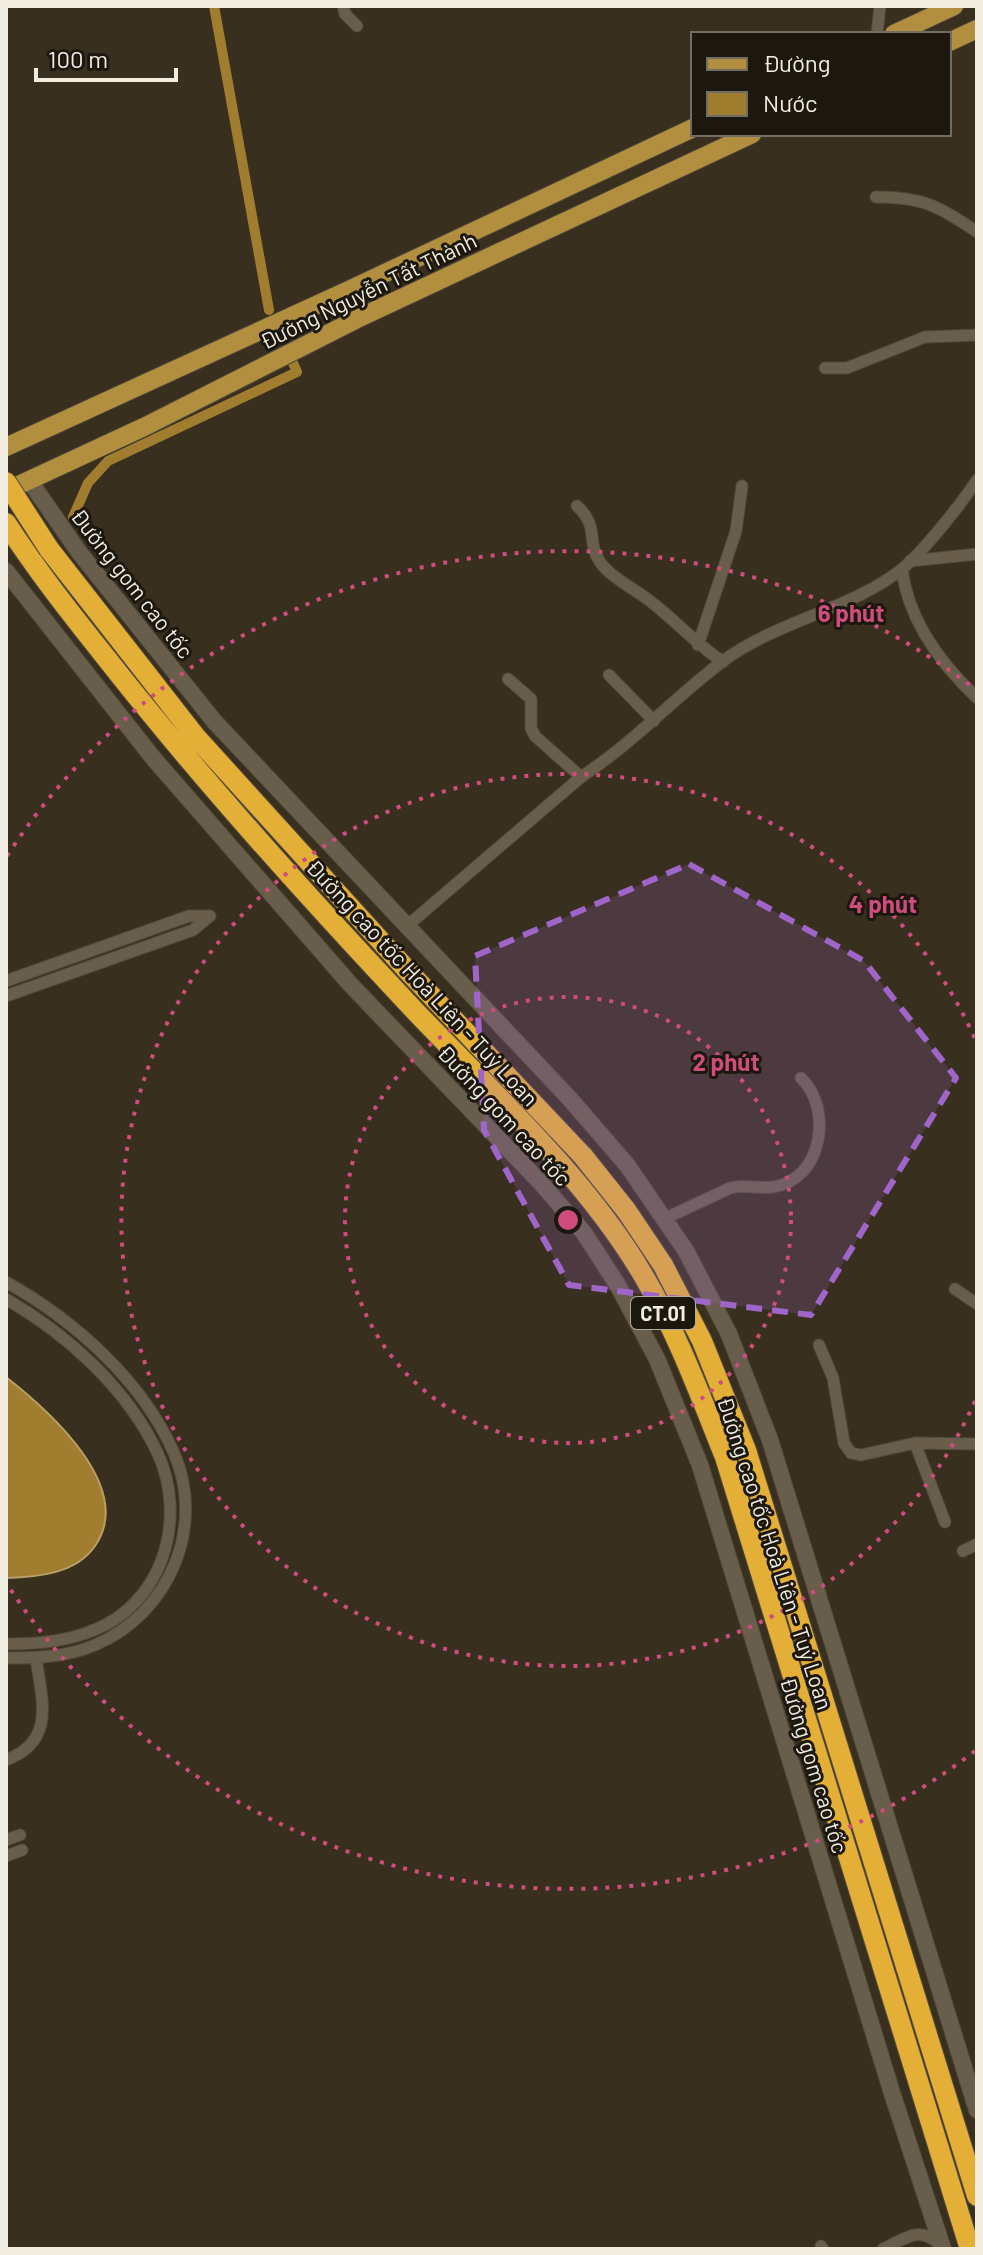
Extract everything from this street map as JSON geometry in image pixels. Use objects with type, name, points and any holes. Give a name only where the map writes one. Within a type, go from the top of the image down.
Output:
[{"type":"highway","name":"Đường cao tốc Hoà Liên - Tuý Loan","points":[[6,482],[49,549],[195,736],[407,970],[583,1156],[626,1210],[663,1265],[702,1341],[746,1450],[977,2196]]},
{"type":"highway","name":"Đường cao tốc Hoà Liên - Tuý Loan","points":[[6,523],[29,560],[177,748],[389,984],[565,1170],[607,1221],[643,1275],[682,1349],[725,1457],[970,2249]]},
{"type":"main road","points":[[898,32],[954,6]]},
{"type":"main road","points":[[951,41],[977,29]]},
{"type":"main road","name":"Đường Nguyễn Tất Thành","points":[[7,443],[349,290],[691,129]]},
{"type":"main road","name":"Đường Nguyễn Tất Thành","points":[[6,491],[146,426],[361,317],[748,136]]},
{"type":"main road","points":[[603,170],[616,197]]},
{"type":"main road","points":[[349,290],[361,317]]},
{"type":"main road","name":"Đường gom cao tốc","points":[[29,480],[79,552],[214,721],[570,1099],[627,1165],[686,1251],[729,1334],[770,1440],[977,2110]]},
{"type":"main road","name":"Đường gom cao tốc","points":[[6,571],[154,759],[350,984],[541,1183],[584,1233],[617,1284],[657,1359],[700,1465],[942,2248]]},
{"type":"street","points":[[343,6],[345,14],[357,26]]},
{"type":"street","points":[[877,32],[880,6]]},
{"type":"street","points":[[876,197],[916,199],[948,213],[977,232]]},
{"type":"street","points":[[825,368],[847,368],[925,337],[977,335]]},
{"type":"street","points":[[407,926],[581,777],[608,760],[723,662],[755,641],[843,601],[906,565],[977,480]]},
{"type":"street","points":[[698,645],[736,531],[742,486]]},
{"type":"street","points":[[577,506],[591,524],[595,552],[602,565],[723,662]]},
{"type":"street","points":[[906,565],[977,554]]},
{"type":"street","points":[[906,565],[905,592],[930,644],[946,667],[977,698]]},
{"type":"street","points":[[609,675],[654,721]]},
{"type":"street","points":[[508,679],[531,699],[531,728],[535,736],[581,777]]},
{"type":"street","points":[[6,981],[189,916],[210,916],[193,930],[6,996]]},
{"type":"street","points":[[664,1219],[730,1188],[741,1185],[772,1187],[788,1181],[803,1170],[820,1142],[812,1088],[801,1078]]},
{"type":"street","points":[[6,1282],[64,1320],[105,1357],[155,1421],[173,1451],[181,1476],[184,1502],[184,1537],[179,1557],[165,1585],[145,1612],[117,1634],[81,1650],[36,1658],[6,1658]]},
{"type":"street","points":[[955,1289],[977,1304]]},
{"type":"street","points":[[6,1299],[46,1324],[94,1367],[151,1442],[168,1483],[169,1537],[154,1578],[127,1610],[95,1630],[48,1642],[6,1644]]},
{"type":"street","points":[[819,1345],[835,1386],[847,1449],[855,1455],[915,1443],[977,1444]]},
{"type":"street","points":[[94,1367],[105,1357]]},
{"type":"street","points":[[915,1443],[945,1522]]},
{"type":"street","points":[[963,1551],[977,1544]]},
{"type":"street","points":[[154,1578],[165,1585]]},
{"type":"street","points":[[6,1760],[27,1750],[41,1726],[42,1704],[36,1658]]},
{"type":"street","points":[[6,1840],[20,1835]]},
{"type":"street","points":[[6,1856],[22,1850]]},
{"type":"street","points":[[883,2249],[922,2233],[931,2236],[942,2248]]},
{"type":"highlighted area","points":[[689,864],[864,961],[956,1078],[811,1315],[569,1285],[484,1130],[475,956]]},
{"type":"water","points":[[6,1377],[43,1409],[82,1452],[96,1475],[104,1499],[105,1523],[95,1546],[87,1555],[67,1568],[30,1577],[6,1578]]},
{"type":"waterway","points":[[214,6],[269,310]]},
{"type":"waterway","points":[[73,517],[88,483],[108,461],[297,372],[293,363]]}]
